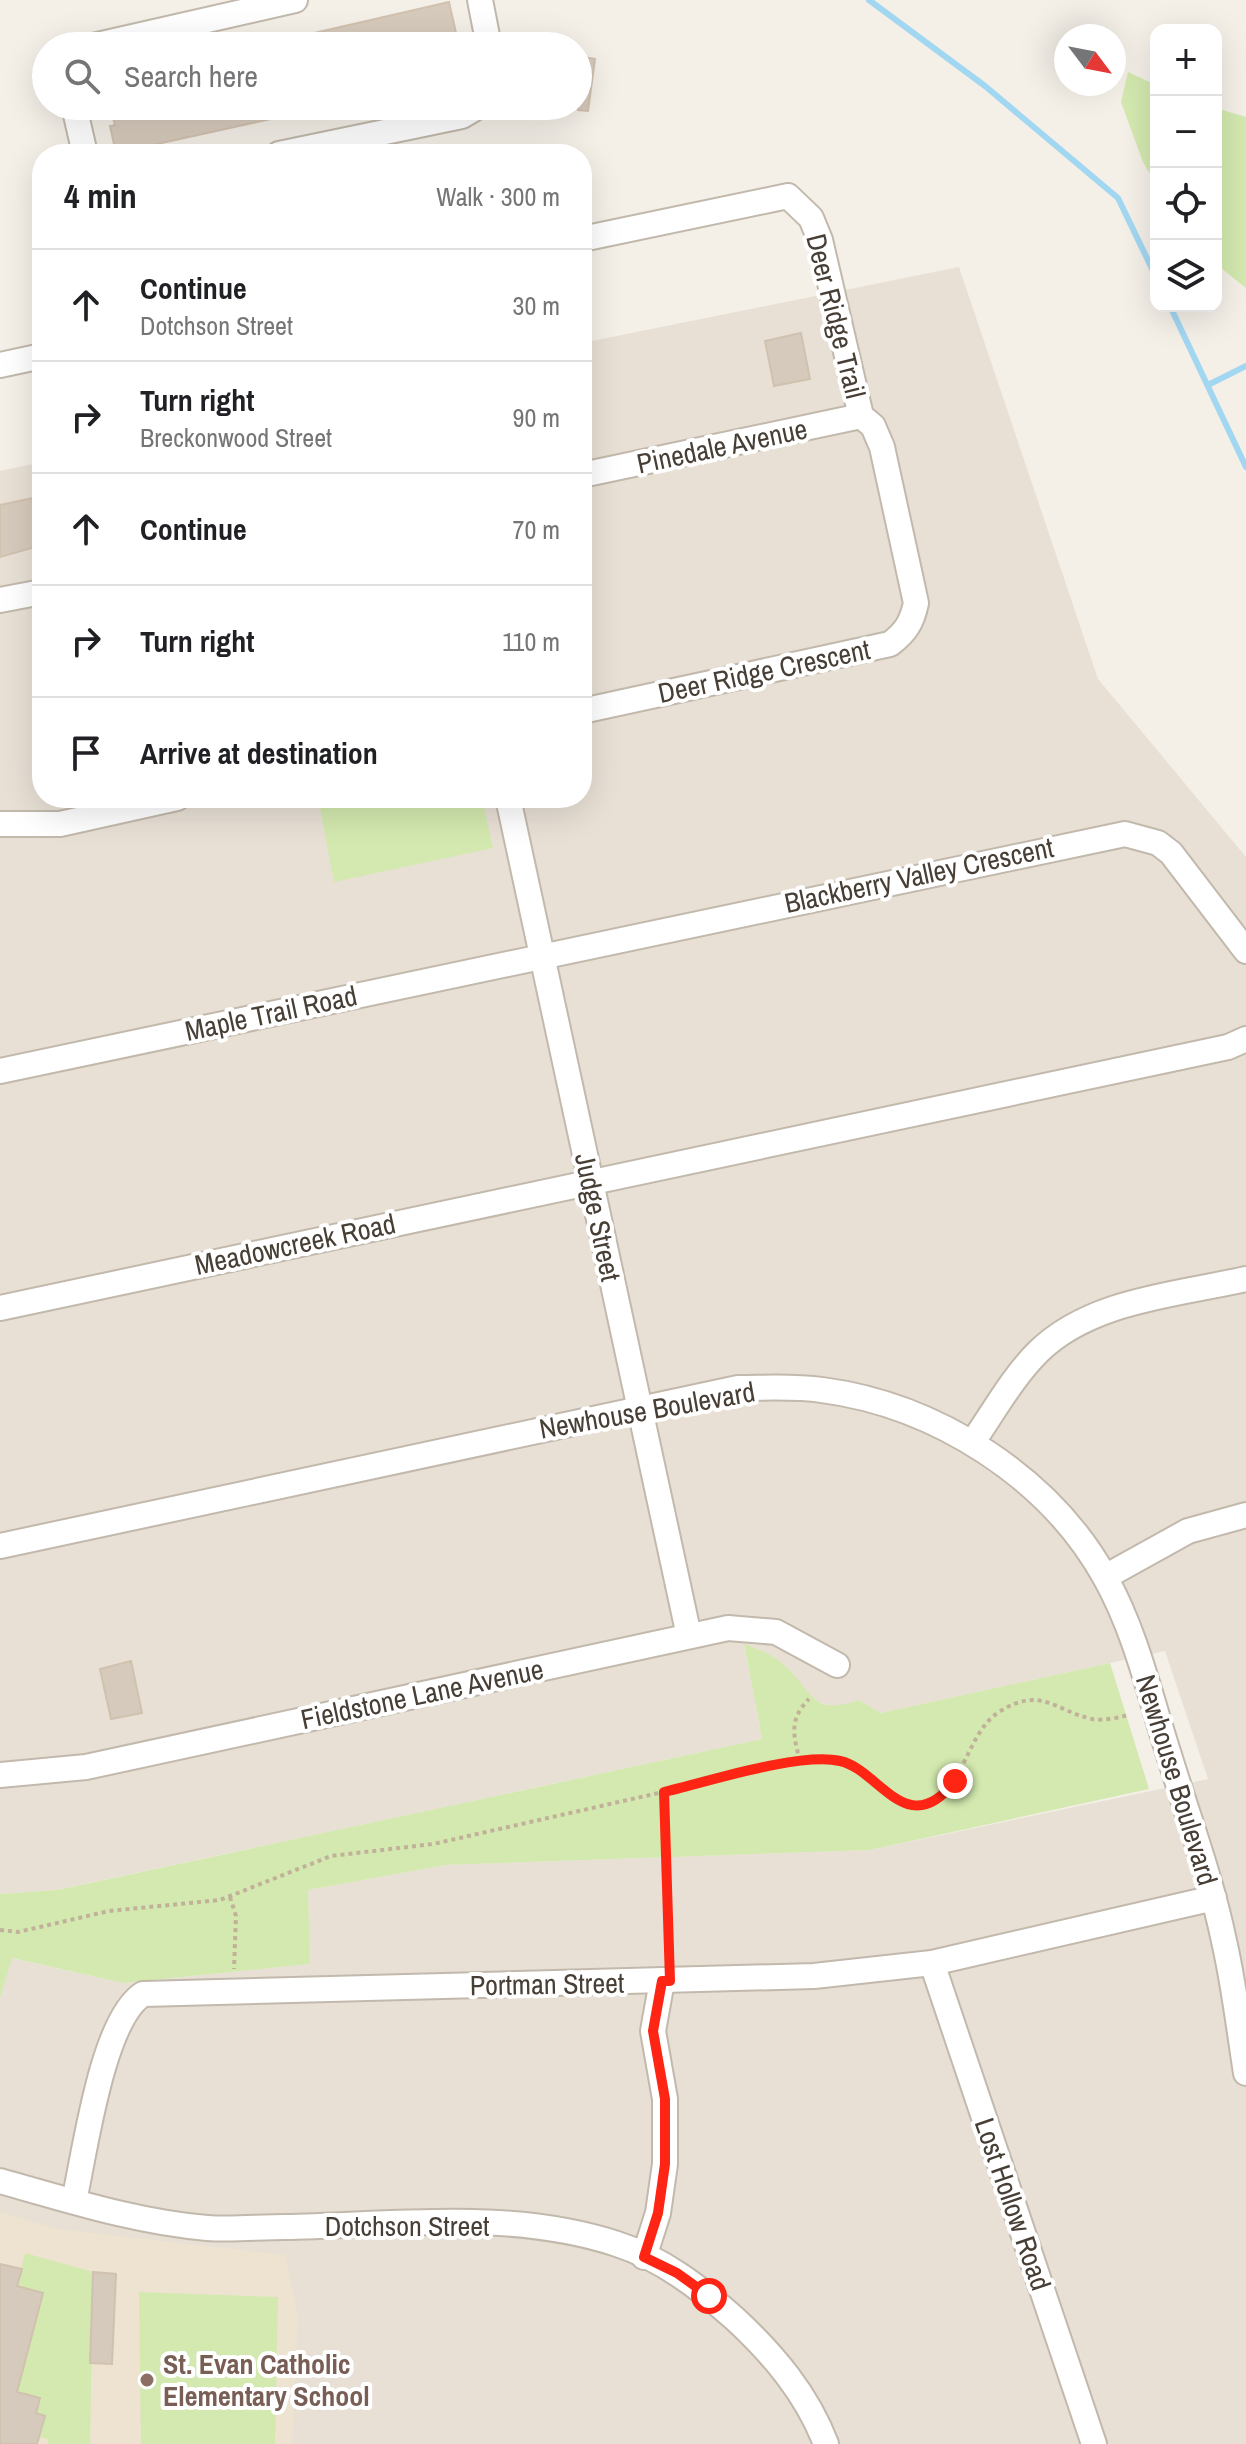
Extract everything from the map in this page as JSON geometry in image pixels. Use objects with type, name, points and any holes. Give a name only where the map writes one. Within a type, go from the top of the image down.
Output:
[{"type":"street","points":[[154,32],[295,0]]},
{"type":"street","points":[[480,0],[486,32]]},
{"type":"street","points":[[77,120],[83,144]]},
{"type":"street","points":[[327,144],[443,120]]},
{"type":"street","name":"Deer Ridge Trail","points":[[592,237],[788,196],[811,218],[820,240],[861,416]]},
{"type":"street","points":[[0,365],[32,358]]},
{"type":"street","name":"Pinedale Avenue","points":[[592,473],[861,416]]},
{"type":"street","name":"Deer Ridge Crescent","points":[[592,709],[890,644],[903,634],[912,621],[916,603],[882,447],[873,426],[861,416]]},
{"type":"street","points":[[0,600],[32,594]]},
{"type":"street","points":[[0,824],[60,824],[132,808]]},
{"type":"street","name":"Judge Street","points":[[510,808],[689,1636]]},
{"type":"street","name":"Blackberry Valley Crescent","points":[[542,954],[1125,834],[1158,843],[1171,853],[1246,951]]},
{"type":"street","name":"Maple Trail Road","points":[[0,1071],[542,954]]},
{"type":"street","points":[[590,1180],[1228,1047],[1246,1039]]},
{"type":"street","name":"Meadowcreek Road","points":[[0,1308],[590,1180]]},
{"type":"street","points":[[972,1443],[1036,1355],[1070,1327],[1114,1309],[1246,1279]]},
{"type":"street","name":"Newhouse Boulevard","points":[[0,1546],[738,1388],[822,1390],[897,1408],[972,1443],[1000,1462],[1054,1511],[1105,1577],[1133,1641],[1214,1898],[1246,2073]]},
{"type":"street","points":[[1105,1577],[1188,1531],[1246,1515]]},
{"type":"street","name":"Fieldstone Lane Avenue","points":[[0,1775],[86,1767],[728,1628],[776,1632],[837,1665]]},
{"type":"street","name":"Portman Street","points":[[74,2201],[109,2048],[125,2009],[143,1994],[814,1976],[932,1963],[1214,1898]]},
{"type":"street","name":"Lost Hollow Road","points":[[932,1963],[1094,2444]]},
{"type":"street","points":[[644,2257],[658,2213],[665,2164],[665,2099],[653,2031],[666,1981]]},
{"type":"street","name":"Dotchson Street","points":[[0,2181],[138,2220],[209,2228],[454,2220],[553,2230],[618,2244],[677,2273],[709,2296],[766,2348],[814,2413],[826,2444]]},
{"type":"path","points":[[800,1761],[792,1731],[797,1711],[809,1699]]},
{"type":"path","points":[[0,1930],[18,1932],[109,1911],[230,1897],[331,1856],[433,1844],[800,1761],[841,1761],[893,1799],[922,1803],[948,1789],[979,1731],[1010,1706],[1039,1700],[1054,1702],[1092,1719],[1128,1715]]},
{"type":"path","points":[[664,1792],[666,1981]]},
{"type":"path","points":[[230,1897],[236,1916],[233,1991]]},
{"type":"shaded area","points":[[959,267],[1098,679],[1246,857],[1246,2444],[0,2444],[0,1998],[11,1958],[123,1983],[309,1964],[308,1890],[446,1865],[870,1850],[1208,1779],[1165,1651],[881,1713],[859,1700],[837,1708],[812,1700],[784,1665],[744,1645],[762,1739],[56,1890],[0,1894],[0,471],[32,464],[32,808],[592,808],[592,341]]},
{"type":"shaded area","name":"St. Evan Catholic Elementary School","points":[[0,2212],[58,2229],[285,2255],[298,2316],[292,2444],[0,2444]]},
{"type":"green space","points":[[1128,72],[1150,82],[1150,174],[1121,102],[1122,96],[1126,96]]},
{"type":"green space","points":[[1222,110],[1246,117],[1246,288],[1222,269]]},
{"type":"green space","points":[[320,808],[484,808],[493,848],[334,882]]},
{"type":"green space","points":[[744,1644],[779,1660],[822,1703],[831,1705],[859,1700],[881,1713],[1110,1663],[1149,1789],[870,1850],[446,1865],[308,1890],[310,1964],[123,1983],[12,1958],[0,1998],[0,1894],[57,1890],[762,1739]]},
{"type":"green space","points":[[25,2253],[93,2272],[90,2444],[48,2444],[48,2439],[39,2437],[45,2416],[36,2413],[40,2398],[16,2392],[43,2294],[17,2286]]},
{"type":"green space","points":[[139,2292],[278,2297],[275,2444],[141,2444]]},
{"type":"building","points":[[449,2],[456,32],[318,32]]},
{"type":"building","points":[[114,120],[266,120],[157,144],[114,144],[110,126],[115,125]]},
{"type":"building","points":[[801,333],[810,379],[774,386],[765,341]]},
{"type":"building","points":[[32,498],[32,548],[0,557],[0,505]]},
{"type":"building","points":[[131,1661],[142,1713],[111,1719],[100,1669]]},
{"type":"building","points":[[0,2264],[22,2269],[17,2286],[43,2293],[17,2392],[40,2398],[36,2413],[45,2416],[37,2444],[0,2444]]},
{"type":"building","points":[[93,2272],[116,2274],[112,2364],[90,2363]]},
{"type":"waterway","points":[[869,0],[985,86],[1118,198],[1150,265]]},
{"type":"waterway","points":[[1173,312],[1246,467]]},
{"type":"waterway","points":[[1208,385],[1246,366]]},
{"type":"place","name":"St. Evan Catholic Elementary School","points":[[147,2380]]},
{"type":"route","points":[[709,2296],[677,2273],[644,2257],[658,2213],[665,2164],[665,2099],[653,2031],[662,1981],[670,1981],[664,1792],[800,1761],[841,1761],[859,1771],[884,1794],[902,1803],[932,1800],[955,1781]]}]
